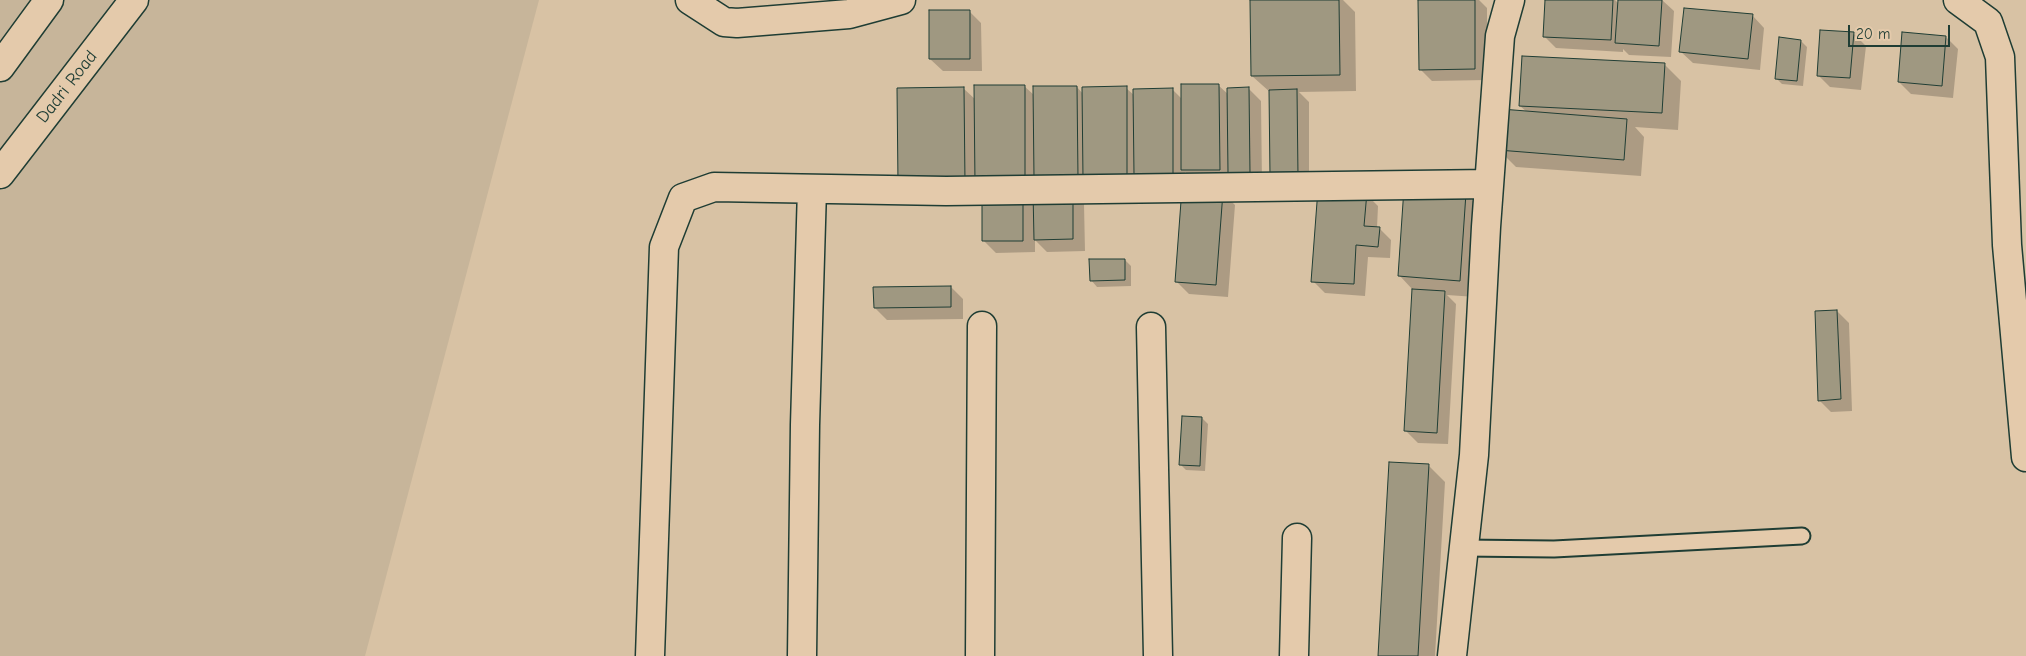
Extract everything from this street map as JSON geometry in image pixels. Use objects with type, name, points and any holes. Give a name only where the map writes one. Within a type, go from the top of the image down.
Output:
[{"type":"street","points":[[0,67],[49,0]]},
{"type":"street","name":"Dadri Road","points":[[0,174],[134,0]]},
{"type":"street","points":[[690,0],[724,22],[737,23],[849,14],[901,0]]},
{"type":"street","points":[[1452,656],[1474,455],[1489,184],[1500,36],[1510,0]]},
{"type":"street","points":[[1958,0],[1988,22],[2000,57],[2017,243],[2026,457]]},
{"type":"street","points":[[655,655],[664,247],[683,198],[714,187],[946,191],[1489,184]]},
{"type":"street","points":[[802,656],[805,426],[812,189]]},
{"type":"street","points":[[980,656],[982,326]]},
{"type":"street","points":[[1151,327],[1158,656]]},
{"type":"street","points":[[1294,656],[1297,538]]},
{"type":"lane","points":[[1463,548],[1554,549],[1802,536]]},
{"type":"shaded area","points":[[0,0],[539,0],[365,656],[0,656]]},
{"type":"building","points":[[1250,0],[1339,0],[1340,75],[1251,76]]},
{"type":"building","points":[[1418,0],[1475,0],[1475,69],[1419,70]]},
{"type":"building","points":[[1545,0],[1613,0],[1611,40],[1543,37]]},
{"type":"building","points":[[1618,0],[1662,0],[1659,46],[1615,43]]},
{"type":"building","points":[[1684,8],[1753,14],[1748,59],[1679,52]]},
{"type":"building","points":[[929,10],[970,10],[970,59],[929,59]]},
{"type":"building","points":[[1820,30],[1854,32],[1850,78],[1817,76]]},
{"type":"building","points":[[1902,32],[1946,36],[1942,86],[1898,82]]},
{"type":"building","points":[[1779,37],[1801,40],[1797,81],[1775,79]]},
{"type":"building","points":[[1522,56],[1665,63],[1662,113],[1519,106]]},
{"type":"building","points":[[1181,84],[1219,84],[1220,170],[1181,170]]},
{"type":"building","points":[[974,85],[1025,85],[1025,183],[975,184]]},
{"type":"building","points":[[1033,86],[1077,86],[1078,178],[1034,178]]},
{"type":"building","points":[[1127,86],[1127,179],[1083,179],[1082,87]]},
{"type":"building","points":[[964,87],[965,183],[898,184],[897,88]]},
{"type":"building","points":[[1249,87],[1250,173],[1228,173],[1227,88]]},
{"type":"building","points":[[1173,88],[1173,174],[1134,175],[1133,89]]},
{"type":"building","points":[[1297,89],[1298,176],[1270,176],[1269,90]]},
{"type":"building","points":[[1501,109],[1627,119],[1624,160],[1498,150]]},
{"type":"building","points":[[1182,188],[1223,192],[1216,285],[1175,282]]},
{"type":"building","points":[[1404,188],[1466,193],[1460,281],[1398,276]]},
{"type":"building","points":[[1318,189],[1367,192],[1364,226],[1380,227],[1378,247],[1356,245],[1354,284],[1311,282]]},
{"type":"building","points":[[1033,191],[1073,191],[1073,239],[1034,240]]},
{"type":"building","points":[[1023,192],[1023,241],[982,241],[982,193]]},
{"type":"building","points":[[1089,259],[1125,259],[1125,280],[1090,281]]},
{"type":"building","points":[[951,286],[951,307],[874,308],[873,287]]},
{"type":"building","points":[[1412,289],[1445,291],[1437,433],[1404,431]]},
{"type":"building","points":[[1837,310],[1841,399],[1818,401],[1815,311]]},
{"type":"building","points":[[1182,416],[1202,417],[1200,466],[1179,465]]},
{"type":"building","points":[[1389,462],[1429,464],[1418,656],[1378,656]]}]
